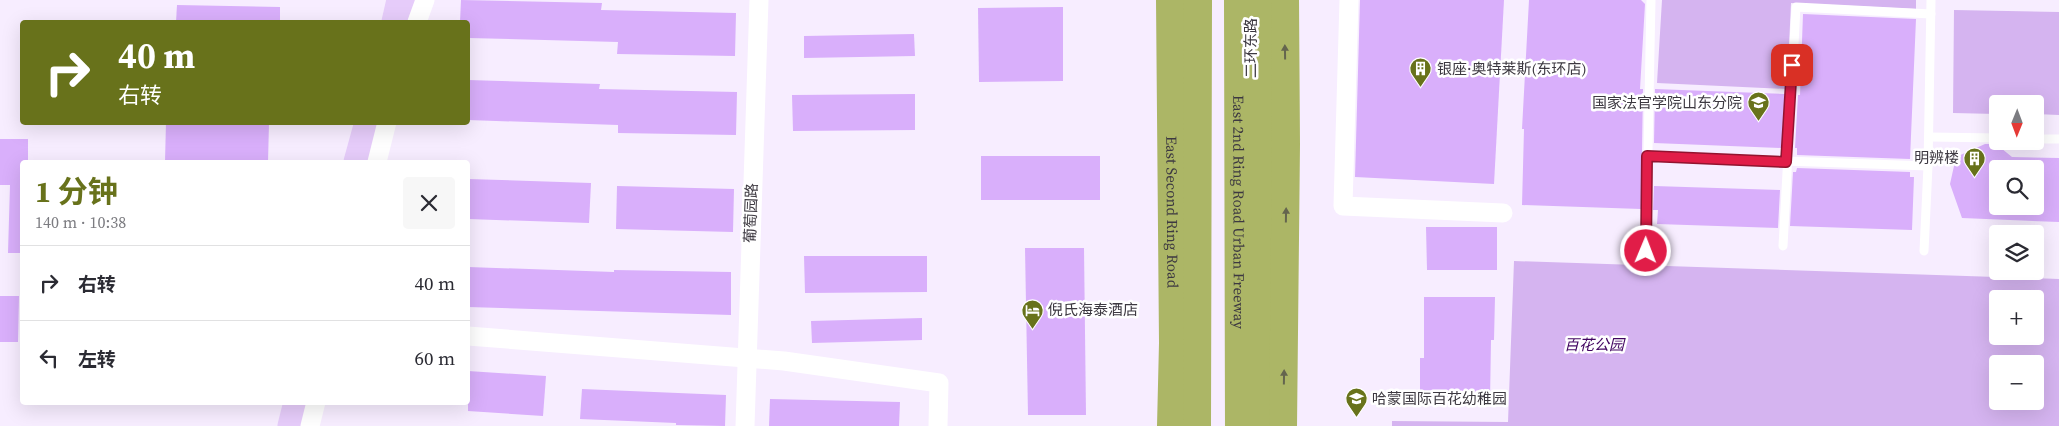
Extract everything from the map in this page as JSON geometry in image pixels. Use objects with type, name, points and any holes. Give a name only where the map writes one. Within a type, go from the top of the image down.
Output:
[{"type":"highway","name":"East Second Ring Road","points":[[1170,0],[1173,342],[1171,426]]},
{"type":"highway","name":"East 2nd Ring Road Urban Freeway","points":[[1238,0],[1239,426]]},
{"type":"highway","name":"二环东路","points":[[1251,0],[1252,426]]},
{"type":"highway","points":[[1263,0],[1263,426]]},
{"type":"highway","points":[[1283,426],[1286,144],[1285,0]]},
{"type":"highway","points":[[1170,59],[1195,1]]},
{"type":"highway","points":[[1181,426],[1195,1]]},
{"type":"highway","points":[[1195,1],[1197,426]]},
{"type":"highway","points":[[1195,1],[1205,426]]},
{"type":"street","points":[[419,20],[425,0]]},
{"type":"street","name":"葡萄园路","points":[[746,426],[759,0]]},
{"type":"street","points":[[1349,0],[1342,206],[1503,213]]},
{"type":"street","points":[[378,160],[386,125]]},
{"type":"street","points":[[470,336],[784,361],[939,384],[938,426]]},
{"type":"street","points":[[310,426],[315,405]]},
{"type":"lane","points":[[1646,251],[1651,0]]},
{"type":"lane","points":[[1924,251],[1929,137],[1931,0]]},
{"type":"lane","points":[[1784,246],[1786,162],[1796,7],[1931,14]]},
{"type":"lane","points":[[1929,137],[1989,138]]},
{"type":"lane","points":[[2044,139],[2059,139]]},
{"type":"lane","points":[[1647,156],[1928,166]]},
{"type":"green space","points":[[1662,0],[1916,0],[1916,9],[1791,3],[1787,89],[1657,83]]},
{"type":"green space","points":[[1954,10],[2059,12],[2059,115],[2044,114],[2044,95],[1989,95],[1989,114],[1953,113]]},
{"type":"green space","name":"百花公园","points":[[1514,261],[1989,277],[1989,280],[2059,279],[2059,426],[1392,426],[1392,421],[1508,422]]},
{"type":"building","points":[[461,0],[602,3],[601,10],[736,13],[735,56],[617,54],[618,42],[470,38],[470,20],[460,20]]},
{"type":"building","name":"银座·奥特莱斯(东环店)","points":[[1360,0],[1504,0],[1494,184],[1355,177]]},
{"type":"building","points":[[1529,0],[1641,0],[1645,4],[1640,89],[1643,89],[1641,209],[1522,205],[1524,129],[1522,129]]},
{"type":"building","points":[[177,5],[280,7],[280,20],[176,20]]},
{"type":"building","points":[[1063,7],[1063,81],[979,82],[978,8]]},
{"type":"building","points":[[1803,14],[1916,19],[1910,159],[1797,155],[1797,148],[1795,148],[1798,95],[1800,95]]},
{"type":"building","points":[[914,34],[915,56],[804,58],[804,36]]},
{"type":"building","points":[[470,80],[600,84],[599,89],[737,92],[736,135],[618,133],[618,125],[470,120]]},
{"type":"building","points":[[1655,89],[1785,94],[1782,148],[1654,143]]},
{"type":"building","points":[[915,94],[915,130],[793,131],[792,95]]},
{"type":"building","points":[[166,125],[269,125],[268,160],[165,160]]},
{"type":"building","points":[[0,139],[28,139],[28,160],[20,160],[20,253],[8,253],[10,185],[0,185]]},
{"type":"building","name":"明辨楼","points":[[1985,144],[1989,144],[1989,150],[2003,150],[2012,157],[2059,158],[2059,222],[1962,218],[1950,184],[1956,157]]},
{"type":"building","points":[[981,156],[1100,156],[1100,200],[981,200]]},
{"type":"building","points":[[1797,168],[1910,172],[1910,177],[1914,177],[1912,230],[1790,226],[1793,172],[1796,172]]},
{"type":"building","points":[[470,179],[591,183],[589,223],[470,219]]},
{"type":"building","points":[[617,186],[734,189],[733,232],[616,229]]},
{"type":"building","points":[[1654,186],[1780,190],[1778,228],[1657,224],[1658,210],[1653,210]]},
{"type":"building","points":[[1426,227],[1497,227],[1497,270],[1427,270]]},
{"type":"building","points":[[1025,248],[1084,248],[1086,415],[1028,415]]},
{"type":"building","points":[[804,256],[927,256],[927,292],[805,293]]},
{"type":"building","points":[[470,267],[614,272],[614,270],[731,272],[731,315],[470,307]]},
{"type":"building","points":[[0,296],[19,296],[18,342],[0,342]]},
{"type":"building","points":[[1424,297],[1495,297],[1494,340],[1491,340],[1490,401],[1420,400],[1420,358],[1424,358]]},
{"type":"building","points":[[922,318],[922,340],[812,343],[811,321]]},
{"type":"building","points":[[470,371],[546,376],[543,416],[468,411],[468,405],[470,405]]},
{"type":"building","points":[[582,389],[726,395],[725,426],[580,419]]},
{"type":"building","points":[[770,399],[900,402],[899,426],[769,426]]},
{"type":"waterway","points":[[396,20],[401,0]]},
{"type":"waterway","points":[[359,160],[368,125]]},
{"type":"waterway","points":[[292,426],[297,405]]},
{"type":"place","name":"银座·奥特莱斯(东环店)","points":[[1421,88]]},
{"type":"place","name":"国家法官学院山东分院","points":[[1758,122]]},
{"type":"place","name":"明辨楼","points":[[1975,177]]},
{"type":"place","name":"倪氏海泰酒店","points":[[1032,329]]},
{"type":"place","name":"哈蒙国际百花幼稚园","points":[[1356,418]]},
{"type":"route","points":[[1646,251],[1647,156],[1786,162],[1792,65]]}]
